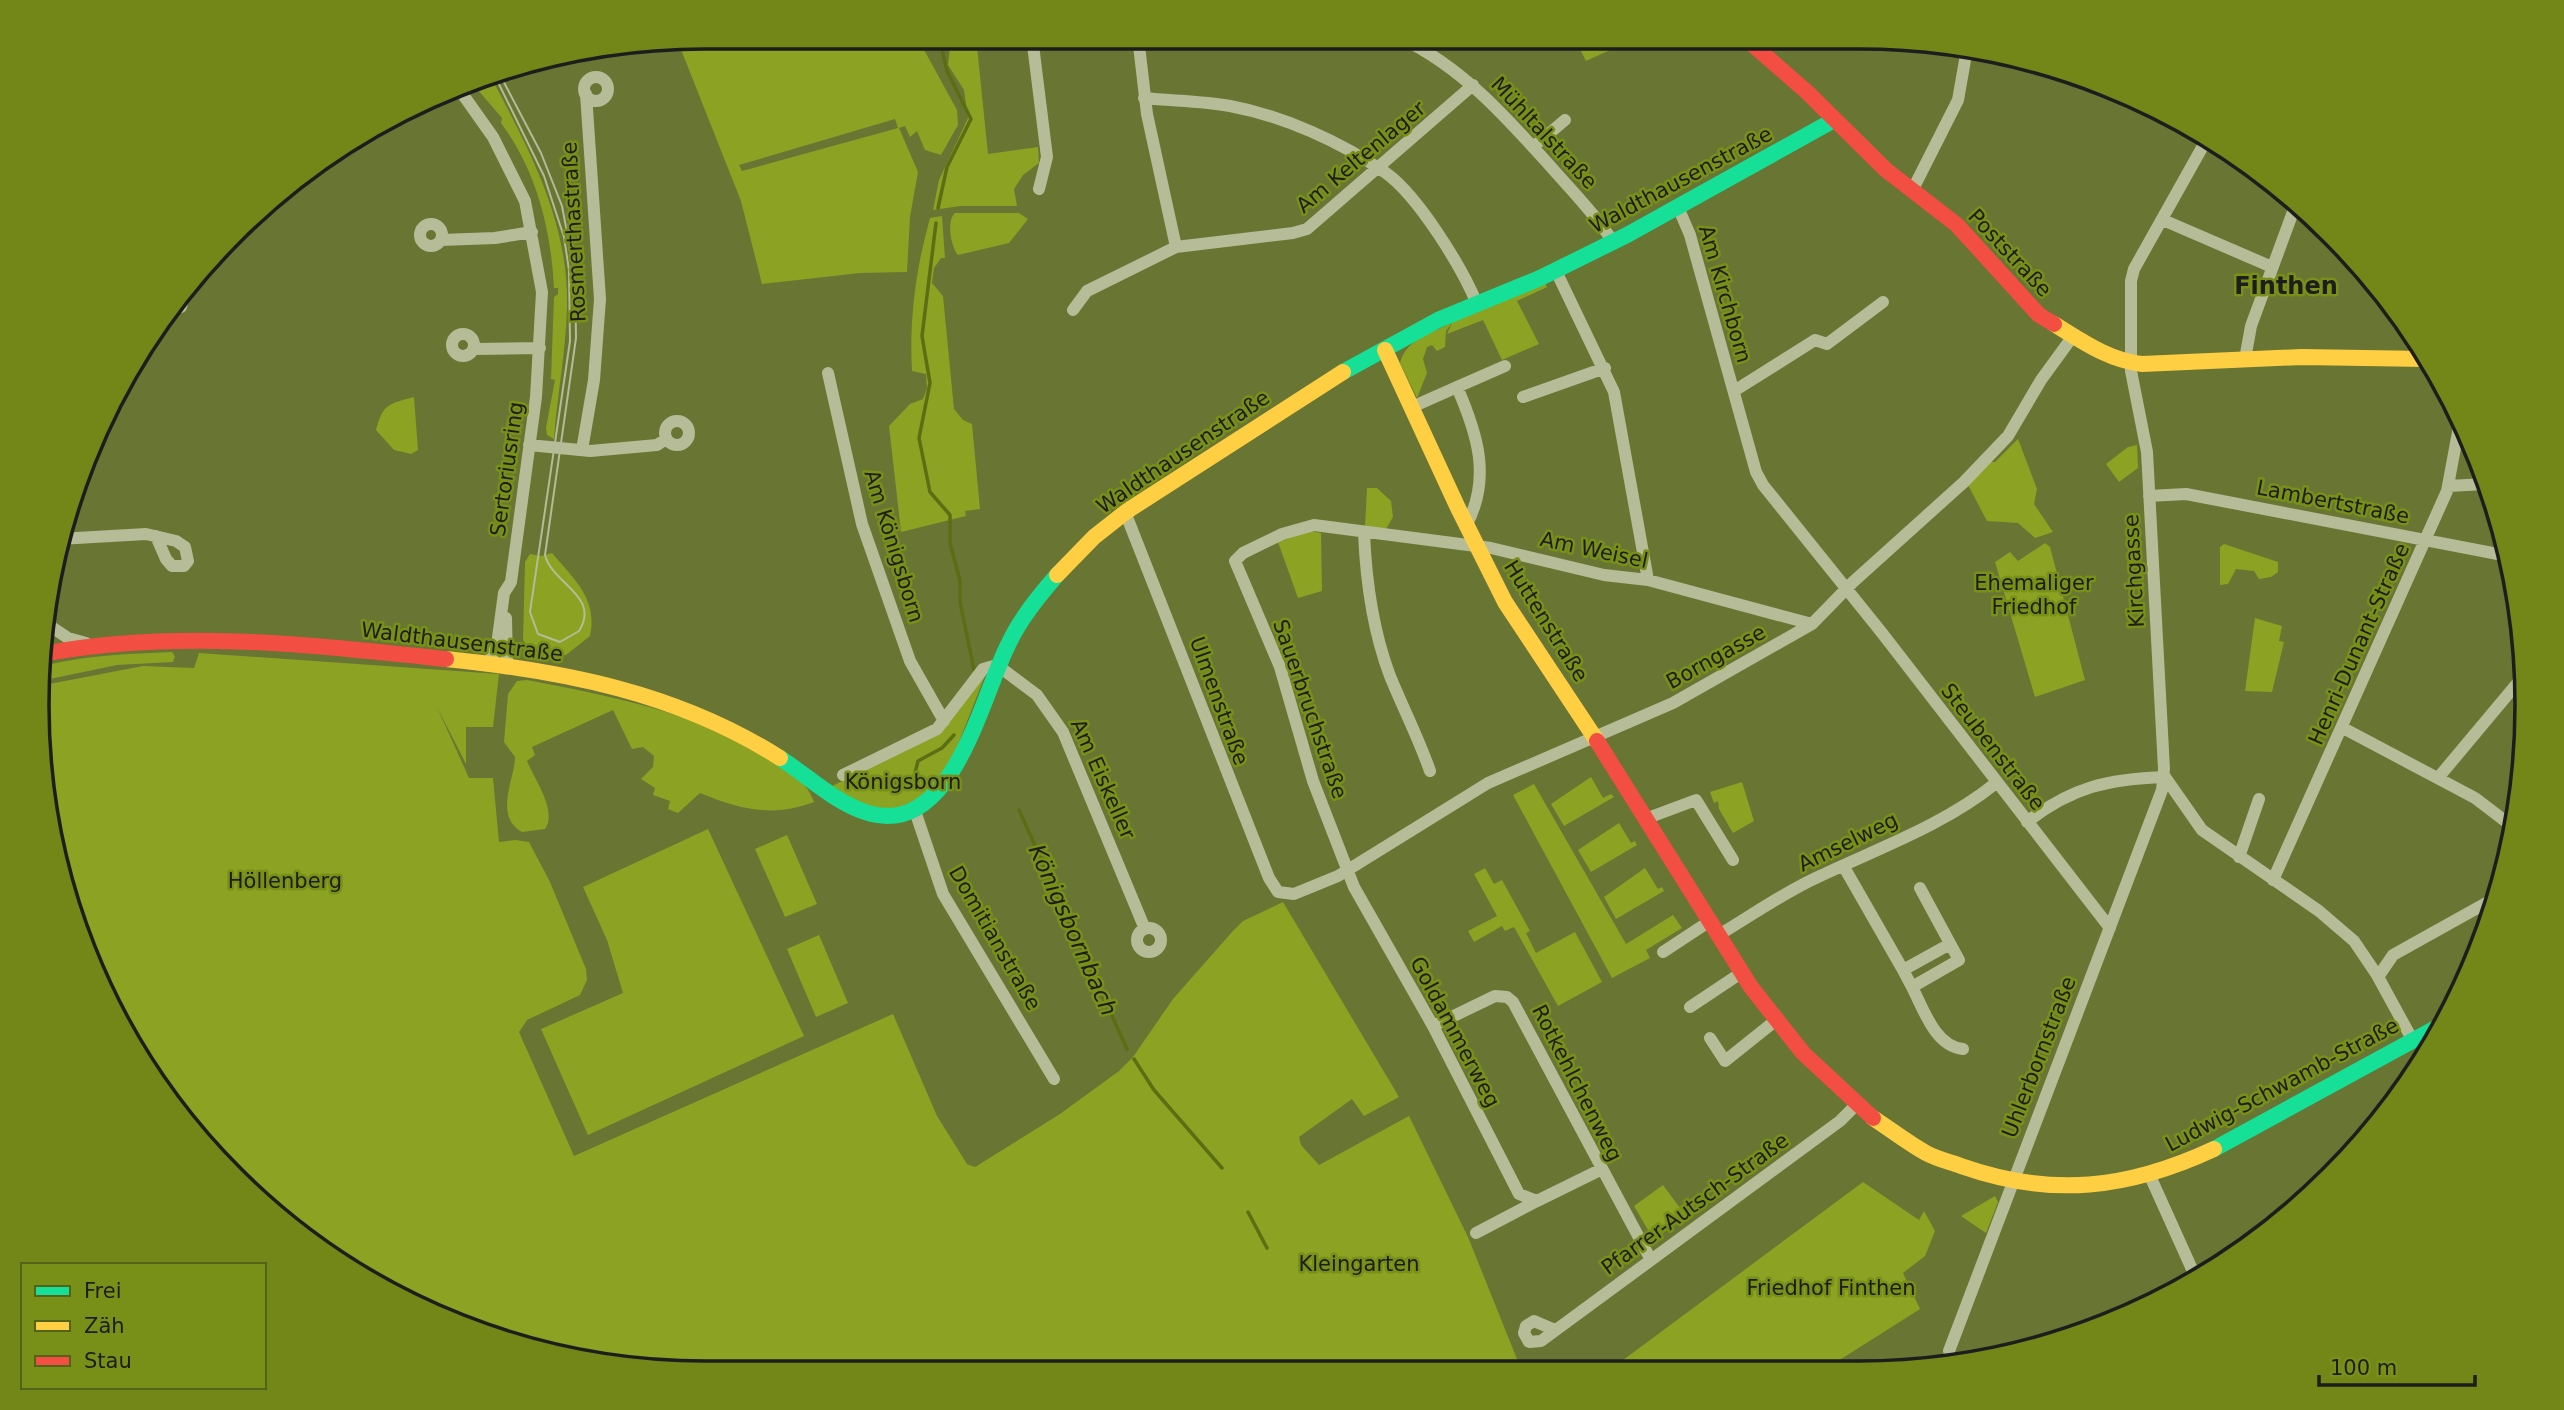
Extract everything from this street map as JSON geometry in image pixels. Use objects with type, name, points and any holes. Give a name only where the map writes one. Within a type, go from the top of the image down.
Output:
[{"type":"street","points":[[1034,49],[1047,157],[1039,189]]},
{"type":"street","points":[[1139,49],[1144,98],[1176,247]]},
{"type":"street","name":"Mühltalstraße","points":[[1422,49],[1446,62],[1474,85],[1603,227],[1613,242]]},
{"type":"street","name":"Poststraße","points":[[1758,49],[1912,191],[1956,225],[2039,315],[2104,354],[2131,364],[2245,359],[2416,359]]},
{"type":"street","points":[[1912,191],[1962,90],[1966,58]]},
{"type":"street","name":"Am Keltenlager","points":[[1073,310],[1087,291],[1176,247],[1301,232],[1313,225],[1474,85]]},
{"type":"street","name":"Rosmerthastraße","points":[[582,450],[594,380],[600,299],[586,94]]},
{"type":"street","name":"Sertoriusring","points":[[464,95],[480,115],[512,169],[525,201],[533,232],[542,292],[540,348],[511,582],[504,593],[497,645],[489,662]]},
{"type":"street","points":[[1144,98],[1231,106],[1287,122],[1351,152],[1387,174],[1433,226],[1458,263],[1477,304]]},
{"type":"street","points":[[1532,147],[1564,120]]},
{"type":"street","name":"Waldthausenstraße","points":[[51,652],[136,639],[196,639],[489,662],[584,678],[653,697],[713,719],[782,758],[835,797],[859,810],[893,816],[915,811],[934,798],[952,774],[997,665],[1012,636],[1055,578],[1094,537],[1125,512],[1270,418],[1420,329],[1556,271],[1678,207],[1833,120]]},
{"type":"street","name":"Kirchgasse","points":[[2165,777],[2146,442],[2131,364],[2131,281],[2134,269],[2203,147]]},
{"type":"street","name":"Am Kirchborn","points":[[1678,207],[1689,235],[1759,478],[1847,589]]},
{"type":"street","points":[[2245,359],[2247,338],[2293,213]]},
{"type":"street","points":[[2163,220],[2272,267]]},
{"type":"street","points":[[441,240],[495,238],[533,232]]},
{"type":"street","points":[[1556,271],[1605,368],[1621,417],[1648,580]]},
{"type":"street","name":"Am Kirchborn","points":[[1734,391],[1815,340],[1827,344],[1882,302]]},
{"type":"street","name":"Borngasse","points":[[1288,895],[1348,871],[1488,783],[1711,684],[1812,624],[1913,526],[1965,482],[2008,436],[2041,380],[2073,336]]},
{"type":"street","points":[[474,349],[540,348]]},
{"type":"street","name":"Huttenstraße","points":[[1385,350],[1466,526],[1523,631],[1596,736],[1712,929],[1774,1021]]},
{"type":"street","points":[[1412,407],[1505,366]]},
{"type":"street","points":[[1523,397],[1605,368]]},
{"type":"street","name":"Am Königsborn","points":[[828,373],[862,524],[910,661],[944,721]]},
{"type":"street","points":[[1457,387],[1475,429],[1480,457],[1479,488],[1466,526]]},
{"type":"street","name":"Henri-Dunant-Straße","points":[[2273,880],[2426,541],[2448,486],[2457,437]]},
{"type":"street","points":[[528,445],[582,450],[657,445],[666,439]]},
{"type":"street","points":[[2448,486],[2476,485]]},
{"type":"street","name":"Lambertstraße","points":[[2149,496],[2186,494],[2497,554]]},
{"type":"street","name":"Ulmenstraße","points":[[1125,512],[1269,878],[1278,892],[1288,895]]},
{"type":"street","name":"Am Weisel","points":[[1235,561],[1242,553],[1305,525],[1476,546],[1604,575],[1648,580],[1812,624]]},
{"type":"street","points":[[1364,533],[1368,582],[1377,633],[1390,675],[1430,771]]},
{"type":"street","points":[[70,539],[156,536]]},
{"type":"street","name":"Sauerbruchstraße","points":[[1235,561],[1280,667],[1313,781],[1348,871]]},
{"type":"street","name":"Steubenstraße","points":[[1847,589],[2110,928]]},
{"type":"street","name":"Sertoriusring","points":[[504,593],[507,664]]},
{"type":"street","points":[[54,629],[68,638],[93,644]]},
{"type":"street","points":[[843,775],[926,735],[944,721],[984,669],[997,665]]},
{"type":"street","name":"Am Eiskeller","points":[[997,665],[1037,695],[1063,732],[1145,929]]},
{"type":"street","points":[[2438,778],[2515,686]]},
{"type":"street","points":[[2343,728],[2485,804],[2504,819]]},
{"type":"street","points":[[2026,822],[2047,806],[2101,783],[2116,779],[2165,777],[2202,830],[2342,929],[2378,977],[2412,1039]]},
{"type":"street","name":"Uhlerbornstraße","points":[[1949,1351],[2161,794],[2165,777]]},
{"type":"street","name":"Amselweg","points":[[1663,952],[1844,867],[1967,804],[1996,783]]},
{"type":"street","points":[[2239,858],[2259,799]]},
{"type":"street","points":[[1645,819],[1696,800],[1733,860]]},
{"type":"street","name":"Domitianstraße","points":[[915,811],[943,894],[1054,1079]]},
{"type":"street","points":[[1844,867],[1940,1038],[1951,1048],[1963,1049]]},
{"type":"street","name":"Goldammerweg","points":[[1348,871],[1354,887],[1433,1026],[1519,1194],[1537,1201]]},
{"type":"street","points":[[1912,987],[1959,960],[1920,888]]},
{"type":"street","points":[[2378,977],[2393,955],[2484,904]]},
{"type":"street","points":[[1903,970],[1950,944]]},
{"type":"street","points":[[1690,1007],[1741,974]]},
{"type":"street","name":"Rotkehlchenweg","points":[[1433,1026],[1495,996],[1510,999],[1651,1260]]},
{"type":"street","points":[[1710,1038],[1725,1061],[1774,1021]]},
{"type":"street","name":"Ludwig-Schwamb-Straße","points":[[1774,1021],[1855,1106],[1917,1147],[1962,1168],[2012,1184],[2090,1186],[2150,1176],[2202,1155],[2428,1031]]},
{"type":"street","name":"Pfarrer-Autsch-Straße","points":[[1555,1330],[1840,1121],[1855,1106]]},
{"type":"street","points":[[1476,1233],[1600,1170]]},
{"type":"street","points":[[2150,1176],[2192,1270]]},
{"type":"green space","points":[[924,49],[957,110],[958,125],[941,155],[925,150],[917,131],[910,137],[905,126],[899,128],[918,172],[910,217],[907,272],[860,273],[762,284],[741,201],[681,50]],"holes":[[[895,119],[898,128],[742,171],[739,165]]]},
{"type":"green space","points":[[950,49],[977,49],[988,154],[1038,147],[1039,163],[1023,175],[1014,189],[1017,206],[960,206],[933,210],[939,180],[968,118],[964,90],[948,65]]},
{"type":"green space","points":[[1582,49],[1613,49],[1586,61]]},
{"type":"green space","points":[[495,84],[531,157],[561,244],[567,307],[554,439],[547,435],[546,428],[555,380],[551,379],[554,297],[558,294],[558,288],[554,288],[550,244],[540,202],[524,161],[501,123],[502,118],[478,90]]},
{"type":"green space","points":[[955,213],[1019,213],[1028,219],[1009,243],[958,255],[950,234]]},
{"type":"green space","points":[[942,216],[945,258],[941,258],[934,268],[932,283],[943,296],[954,409],[963,420],[972,424],[980,509],[965,511],[966,516],[901,532],[889,426],[910,404],[923,399],[927,388],[926,374],[912,371],[913,313],[917,275],[930,218]]},
{"type":"green space","points":[[1545,283],[1547,287],[1517,301],[1539,344],[1502,360],[1483,320],[1447,334],[1453,321]]},
{"type":"green space","points":[[1452,323],[1446,331],[1445,347],[1437,351],[1432,345],[1427,347],[1423,359],[1427,373],[1417,398],[1400,363],[1403,355],[1414,342]]},
{"type":"green space","points":[[414,397],[418,450],[411,454],[394,450],[376,430],[381,415],[388,406]]},
{"type":"green space","points":[[2018,439],[2037,489],[2034,504],[2053,532],[2035,538],[2018,523],[1987,521],[1968,485],[1988,462],[1995,462]]},
{"type":"green space","points":[[2137,445],[2138,468],[2119,482],[2106,464],[2128,447]]},
{"type":"green space","points":[[1367,488],[1377,488],[1391,501],[1393,517],[1386,529],[1365,526]]},
{"type":"green space","points":[[1309,531],[1321,533],[1322,591],[1298,598],[1278,542]]},
{"type":"green space","name":"Ehemaliger Friedhof","points":[[2045,543],[2050,547],[2085,680],[2035,697],[1995,562],[2010,552],[2018,561]]},
{"type":"green space","points":[[2224,544],[2278,562],[2278,572],[2271,577],[2259,579],[2254,571],[2236,569],[2228,584],[2220,585],[2220,547]]},
{"type":"green space","points":[[552,553],[576,581],[591,611],[590,636],[566,655],[530,649],[523,640],[525,562],[530,554],[541,556]]},
{"type":"green space","points":[[2255,618],[2282,626],[2279,641],[2284,642],[2272,692],[2245,691]]},
{"type":"green space","points":[[172,652],[175,656],[173,662],[117,665],[50,679],[50,664],[124,654]]},
{"type":"green space","name":"Höllenberg","points":[[199,653],[499,674],[493,727],[466,727],[466,764],[437,707],[469,778],[493,778],[499,842],[529,842],[550,882],[586,969],[587,980],[580,995],[527,1020],[519,1032],[574,1156],[893,1014],[937,1116],[967,1164],[975,1167],[1060,1114],[1119,1071],[1133,1057],[1173,999],[1232,932],[1243,921],[1283,902],[1399,1097],[1364,1116],[1352,1099],[1299,1137],[1301,1145],[1319,1165],[1409,1116],[1468,1237],[1518,1361],[662,1360],[535,1339],[454,1311],[415,1293],[377,1273],[306,1225],[272,1198],[212,1138],[160,1069],[137,1033],[99,956],[84,916],[71,875],[55,791],[50,748],[49,684],[143,666],[194,668]]},
{"type":"green space","name":"Königsborn","points":[[986,673],[945,778],[910,808],[868,809],[832,786],[910,748]]},
{"type":"green space","points":[[527,680],[657,709],[720,732],[795,777],[808,789],[814,802],[784,810],[756,810],[700,793],[678,813],[668,809],[670,801],[653,795],[655,788],[641,779],[653,767],[654,756],[643,747],[632,749],[613,710],[532,747],[535,755],[527,761],[549,814],[545,829],[522,832],[513,825],[507,807],[515,757],[504,742],[508,694],[517,681]]},
{"type":"green space","points":[[1591,777],[1603,798],[1611,794],[1614,797],[1564,826],[1551,804]]},
{"type":"green space","points":[[1742,782],[1754,821],[1733,833],[1719,809],[1718,801],[1714,803],[1710,792]]},
{"type":"green space","points":[[1534,784],[1626,944],[1673,915],[1682,928],[1646,950],[1650,958],[1612,978],[1513,795]]},
{"type":"green space","points":[[1619,823],[1631,843],[1635,841],[1637,845],[1591,872],[1578,850]]},
{"type":"green space","points":[[708,829],[804,1036],[588,1135],[541,1029],[623,993],[607,940],[583,887]]},
{"type":"green space","points":[[787,835],[817,904],[785,917],[755,849]]},
{"type":"green space","points":[[1485,868],[1494,884],[1502,880],[1530,931],[1526,933],[1536,953],[1575,932],[1602,982],[1558,1006],[1514,927],[1505,931],[1502,926],[1474,942],[1468,931],[1497,916],[1474,874]]},
{"type":"green space","points":[[1645,868],[1658,889],[1662,887],[1664,891],[1616,919],[1604,897]]},
{"type":"green space","points":[[819,935],[848,1003],[816,1017],[787,949]]},
{"type":"green space","name":"Friedhof Finthen","points":[[1863,1182],[1919,1220],[1924,1211],[1935,1231],[1925,1256],[1903,1273],[1920,1309],[1838,1361],[1622,1361]]},
{"type":"green space","points":[[1663,1185],[1686,1216],[1654,1240],[1634,1206]]},
{"type":"green space","points":[[1995,1196],[1998,1202],[1986,1233],[1961,1216]]},
{"type":"waterway","name":"Königsbornbach","points":[[938,208],[947,167],[971,119],[947,71],[942,49]]},
{"type":"waterway","name":"Königsbornbach","points":[[936,223],[922,336],[930,383],[919,438],[930,492],[950,515],[950,543],[960,581],[960,602],[974,670]]},
{"type":"waterway","name":"Königsbornbach","points":[[896,783],[913,781],[918,761],[942,748],[954,735]]},
{"type":"waterway","name":"Königsbornbach","points":[[1019,810],[1127,1049]]},
{"type":"waterway","name":"Königsbornbach","points":[[1134,1059],[1154,1090],[1222,1168]]},
{"type":"waterway","name":"Königsbornbach","points":[[1248,1212],[1267,1248]]},
{"type":"tram line","points":[[498,83],[544,176],[564,237],[569,270],[570,341],[530,612],[538,634],[560,642],[579,631],[584,619],[584,608],[580,599],[556,574],[545,555],[576,338],[575,274],[562,206],[541,153],[503,81]]},
{"type":"traffic: fast","points":[[1343,372],[1438,320],[1540,278],[1627,235],[1834,120]]},
{"type":"traffic: fast","points":[[780,758],[831,795],[865,812],[895,815],[920,806],[941,786],[959,760],[1013,635],[1030,608],[1057,575]]},
{"type":"traffic: fast","points":[[2214,1149],[2427,1033]]},
{"type":"traffic: slow","points":[[2054,324],[2107,354],[2142,364],[2301,357],[2415,359]]},
{"type":"traffic: slow","points":[[1385,350],[1505,602],[1597,741]]},
{"type":"traffic: slow","points":[[1057,575],[1094,537],[1127,511],[1343,372]]},
{"type":"traffic: slow","points":[[446,659],[577,678],[661,701],[741,736],[780,758]]},
{"type":"traffic: slow","points":[[1873,1118],[1935,1157],[1994,1176],[2058,1185],[2089,1184],[2151,1173],[2214,1149]]},
{"type":"traffic: jam","points":[[1758,49],[1807,92],[1886,170],[1957,225],[2039,315],[2054,324]]},
{"type":"traffic: jam","points":[[51,653],[147,642],[197,641],[296,645],[446,659]]},
{"type":"traffic: jam","points":[[1597,741],[1751,987],[1803,1053],[1873,1118]]},
{"type":"district","name":"Finthen","points":[[2286,286]]},
{"type":"park label","name":"Kleingarten","points":[[1359,1264]]}]
